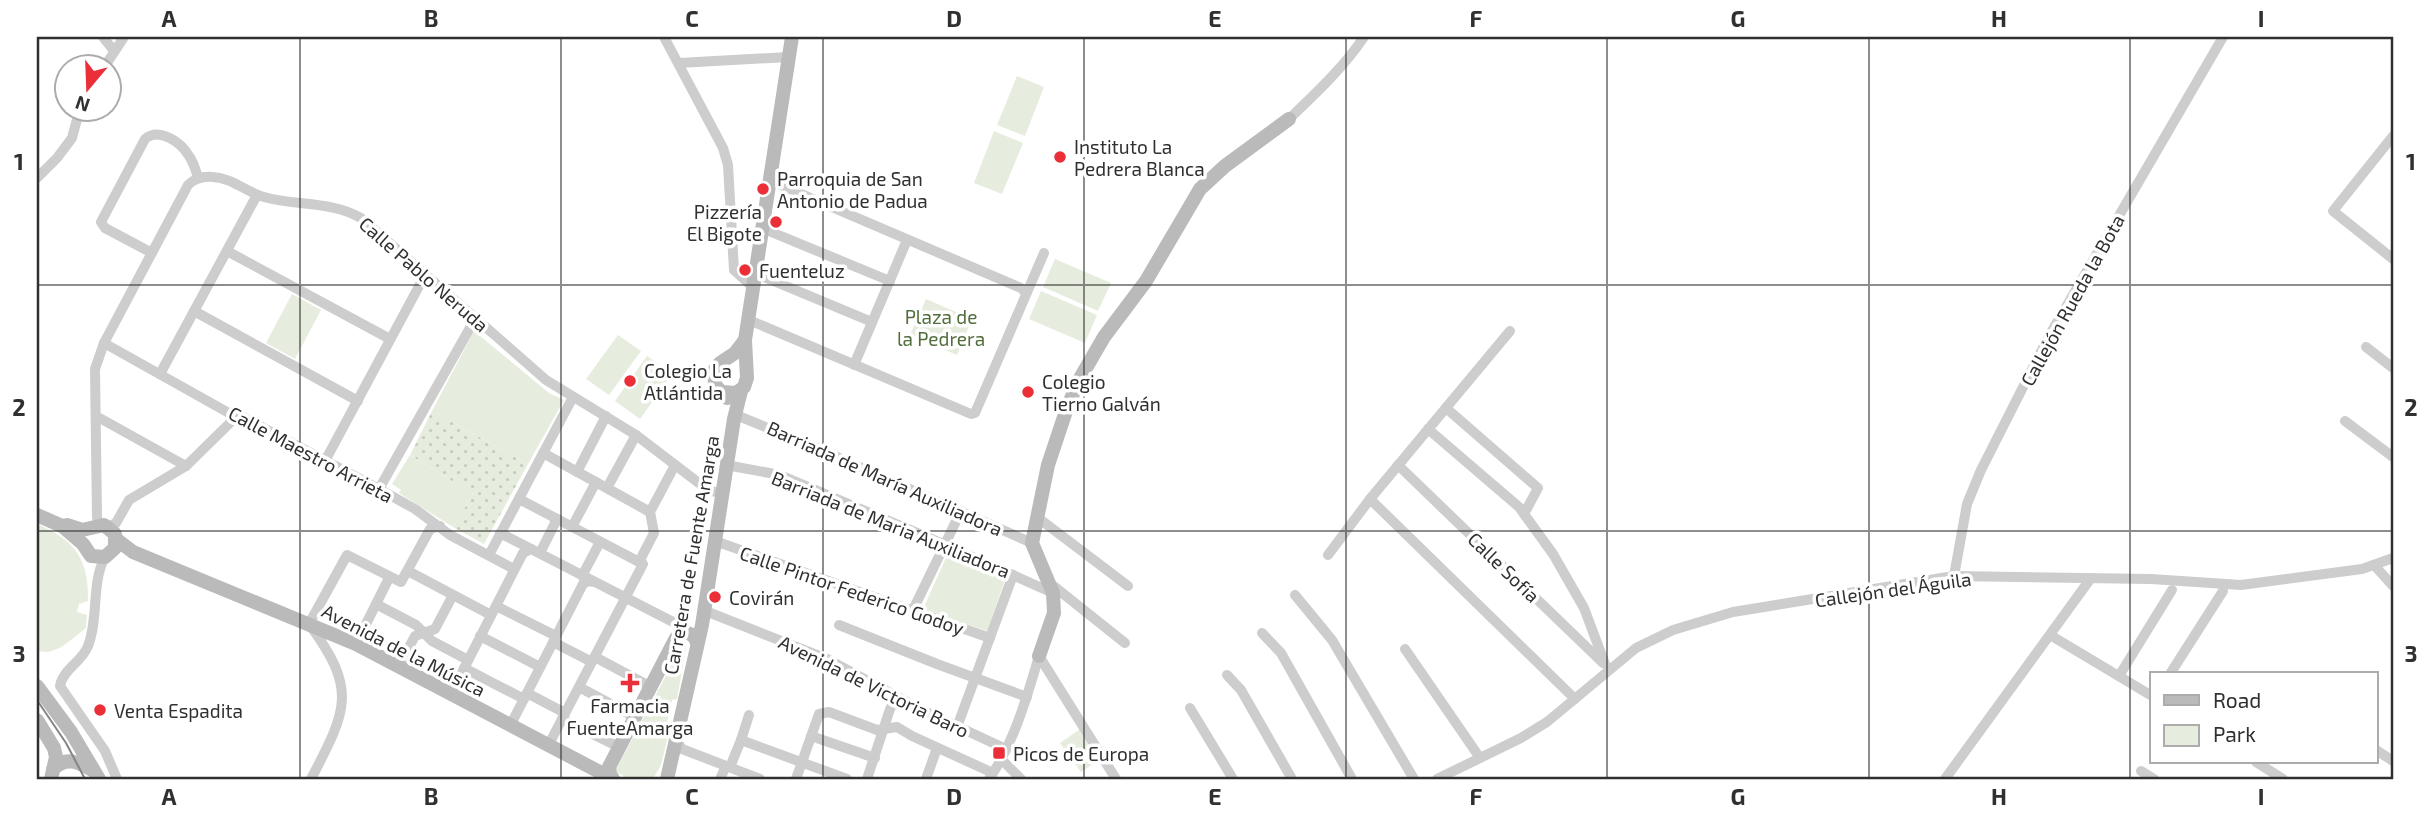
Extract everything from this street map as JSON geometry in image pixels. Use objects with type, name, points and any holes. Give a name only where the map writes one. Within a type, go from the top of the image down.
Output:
[{"type":"street","points":[[103,37],[114,51],[124,37]]},
{"type":"street","points":[[664,37],[729,165],[734,270],[755,281],[872,322]]},
{"type":"street","points":[[746,340],[717,367],[713,376],[715,385],[722,392],[732,394],[741,391],[747,383],[746,340],[792,37]]},
{"type":"street","points":[[796,779],[819,714],[823,712],[877,730],[897,727],[991,776],[1027,697],[1054,613],[1050,587],[1032,543],[1048,465],[1067,408],[1090,359],[1146,281],[1200,189],[1225,166],[1289,118],[1328,81],[1364,37]]},
{"type":"street","name":"Callejón Rueda la Bota","points":[[1954,576],[1967,503],[1981,470],[2049,337],[2223,37]]},
{"type":"street","points":[[679,63],[789,57]]},
{"type":"street","points":[[37,178],[72,138],[76,122]]},
{"type":"street","points":[[117,779],[105,751],[60,686],[65,674],[88,648],[105,538],[95,369],[104,343],[152,253],[188,185],[198,178],[185,150],[156,133],[145,139],[100,222],[103,227],[152,253]]},
{"type":"street","points":[[2393,136],[2333,211],[2393,259]]},
{"type":"street","name":"Calle Pablo Neruda","points":[[198,178],[223,178],[257,195],[289,203],[333,207],[353,213],[556,388],[636,435],[708,490],[723,494]]},
{"type":"street","points":[[771,181],[1021,288],[1026,293]]},
{"type":"street","points":[[160,374],[257,195]]},
{"type":"street","points":[[764,229],[890,281]]},
{"type":"street","points":[[854,365],[907,240]]},
{"type":"street","points":[[227,251],[390,340]]},
{"type":"street","points":[[749,320],[971,414],[975,413],[1044,253]]},
{"type":"street","points":[[325,461],[425,275]]},
{"type":"street","points":[[194,311],[358,401]]},
{"type":"street","points":[[379,489],[475,319]]},
{"type":"street","points":[[1328,555],[1370,499],[1510,331]]},
{"type":"street","name":"Calle Maestro Arrieta","points":[[104,343],[236,417],[243,418],[379,489],[440,526],[450,535],[514,569]]},
{"type":"street","points":[[2366,347],[2393,368]]},
{"type":"street","points":[[724,361],[734,360],[745,369]]},
{"type":"street","name":"Carretera de Fuente Amarga","points":[[665,775],[677,735],[689,636],[702,615],[737,397],[741,391]]},
{"type":"street","name":"Carretera de Fuente Amarga","points":[[722,392],[735,417]]},
{"type":"street","points":[[489,555],[573,397]]},
{"type":"street","points":[[1446,408],[1538,488],[1524,514]]},
{"type":"street","points":[[96,416],[186,466]]},
{"type":"street","points":[[577,472],[606,416]]},
{"type":"street","points":[[105,538],[130,500],[186,466],[236,417]]},
{"type":"street","name":"Barriada de María Auxiliadora","points":[[735,417],[810,444],[1032,543]]},
{"type":"street","points":[[2345,421],[2393,457]]},
{"type":"street","points":[[1428,429],[1519,506],[1553,554],[1584,608],[1607,667]]},
{"type":"street","points":[[572,527],[636,435]]},
{"type":"street","points":[[543,453],[650,512]]},
{"type":"street","points":[[548,746],[641,563],[654,533],[650,512],[676,465]]},
{"type":"street","name":"Barriada de Maria Auxiliadora","points":[[726,465],[780,475],[1013,575],[1050,587],[1125,643]]},
{"type":"street","name":"Calle Sofía","points":[[1398,465],[1607,667]]},
{"type":"street","points":[[519,499],[641,563]]},
{"type":"street","points":[[1370,499],[1575,699]]},
{"type":"street","points":[[912,612],[961,511]]},
{"type":"street","name":"Avenida de la Música","points":[[37,514],[62,526],[83,544],[91,556],[105,538]]},
{"type":"street","points":[[1037,517],[1128,586]]},
{"type":"street","points":[[535,552],[557,519]]},
{"type":"street","name":"Avenida de la Música","points":[[62,526],[105,538],[120,550],[133,552],[351,641],[613,779]]},
{"type":"street","points":[[311,779],[332,738],[344,694],[330,654],[309,624],[347,555],[401,582],[430,529],[440,526]]},
{"type":"street","points":[[500,533],[673,622],[689,636]]},
{"type":"street","points":[[83,544],[84,535],[105,538]]},
{"type":"street","name":"Calle Pintor Federico Godoy","points":[[715,541],[990,638]]},
{"type":"street","points":[[582,576],[600,542]]},
{"type":"street","points":[[451,694],[523,553],[535,552]]},
{"type":"street","name":"Callejón del Águila","points":[[1437,779],[1546,723],[1607,667],[1636,648],[1673,630],[1733,612],[1954,576],[2151,579],[2241,585],[2362,569],[2393,558]]},
{"type":"street","points":[[2374,565],[2393,586]]},
{"type":"street","points":[[408,571],[453,595],[494,610],[651,687]]},
{"type":"street","points":[[957,727],[1013,575]]},
{"type":"street","points":[[330,654],[334,643],[351,641],[390,578]]},
{"type":"street","points":[[1945,779],[2091,578]]},
{"type":"street","points":[[510,726],[583,584],[594,582]]},
{"type":"street","points":[[2119,676],[2172,590]]},
{"type":"street","points":[[2171,672],[2222,590]]},
{"type":"street","points":[[399,666],[415,636],[435,629],[453,595]]},
{"type":"street","points":[[1295,595],[1332,640],[1414,779]]},
{"type":"street","points":[[376,604],[416,625],[432,641],[466,664],[619,747]]},
{"type":"street","name":"Avenida de Victoria Baro","points":[[702,615],[827,659],[1003,754]]},
{"type":"street","points":[[839,625],[1027,697]]},
{"type":"street","points":[[1262,633],[1281,653],[1352,779]]},
{"type":"street","points":[[2050,635],[2150,695]]},
{"type":"street","points":[[480,636],[540,667]]},
{"type":"street","points":[[613,779],[609,767],[676,638],[689,636]]},
{"type":"street","points":[[1405,649],[1480,758]]},
{"type":"street","points":[[1039,656],[1116,779]]},
{"type":"street","points":[[1227,675],[1241,690],[1292,779]]},
{"type":"street","points":[[37,686],[71,732],[97,776]]},
{"type":"street","points":[[579,687],[635,717]]},
{"type":"street","points":[[867,779],[890,709],[897,696]]},
{"type":"street","points":[[1190,708],[1233,779]]},
{"type":"street","points":[[720,779],[741,740],[749,715]]},
{"type":"street","points":[[37,720],[52,743],[56,757],[51,775]]},
{"type":"street","points":[[677,735],[682,749],[760,779]]},
{"type":"street","points":[[811,736],[875,758]]},
{"type":"street","points":[[741,740],[847,779]]},
{"type":"street","points":[[926,779],[937,748]]},
{"type":"street","points":[[2378,751],[2393,761]]},
{"type":"street","points":[[1003,754],[1021,779]]},
{"type":"street","points":[[51,775],[59,764],[73,761],[97,776]]},
{"type":"street","points":[[2259,764],[2283,779]]},
{"type":"street","points":[[2141,771],[2154,779]]},
{"type":"green space","points":[[1017,76],[1044,87],[1025,136],[997,125]]},
{"type":"green space","points":[[994,131],[1023,143],[1002,194],[974,183]]},
{"type":"green space","points":[[1055,259],[1111,283],[1098,311],[1043,287]]},
{"type":"green space","points":[[1041,291],[1097,315],[1085,343],[1029,319]]},
{"type":"green space","points":[[292,294],[321,310],[295,359],[266,343]]},
{"type":"green space","name":"Plaza de la Pedrera","points":[[926,299],[972,319],[957,355],[910,335]]},
{"type":"green space","points":[[474,331],[549,393],[564,400],[528,464],[432,411]]},
{"type":"green space","points":[[618,335],[641,351],[609,395],[586,379]]},
{"type":"green space","points":[[647,356],[672,374],[640,419],[615,401]]},
{"type":"green space","points":[[432,411],[528,464],[484,544],[453,527],[473,494],[410,455]]},
{"type":"green space","points":[[410,455],[473,494],[453,527],[399,493],[401,490],[392,484]]},
{"type":"green space","points":[[37,524],[70,544],[82,562],[88,586],[88,601],[79,604],[77,612],[87,615],[86,628],[63,646],[44,652],[37,650]]},
{"type":"green space","points":[[949,551],[1006,577],[987,631],[923,609]]},
{"type":"green space","points":[[684,642],[687,642],[677,699],[672,700],[667,723],[670,728],[661,765],[653,779],[629,779],[615,771]]},
{"type":"green space","points":[[1083,727],[1102,758],[1081,772],[1060,743]]},
{"type":"tram line","points":[[37,700],[66,743],[85,779]]},
{"type":"place","name":"Instituto La Pedrera Blanca","points":[[1060,157]]},
{"type":"place","name":"Parroquia de San Antonio de Padua","points":[[763,189]]},
{"type":"place","name":"Pizzería El Bigote","points":[[776,222]]},
{"type":"place","name":"Fuenteluz","points":[[745,270]]},
{"type":"place","name":"Colegio La Atlántida","points":[[630,381]]},
{"type":"place","name":"Colegio Tierno Galván","points":[[1028,392]]},
{"type":"place","name":"Covirán","points":[[715,597]]},
{"type":"place","name":"Farmacia FuenteAmarga","points":[[630,683]]},
{"type":"place","name":"Venta Espadita","points":[[100,710]]},
{"type":"place","name":"Picos de Europa","points":[[999,753]]}]
